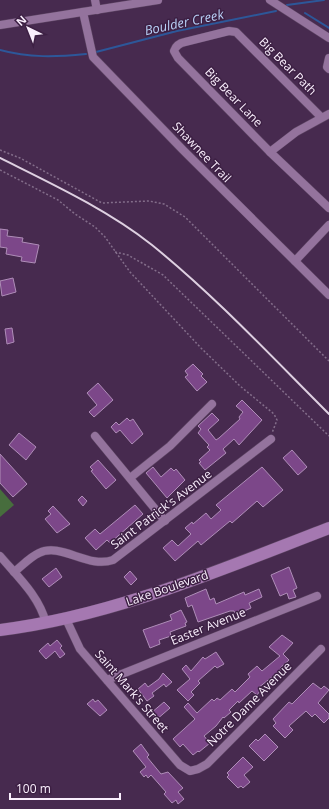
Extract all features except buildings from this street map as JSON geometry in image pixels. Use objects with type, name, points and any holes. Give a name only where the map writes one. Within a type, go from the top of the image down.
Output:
[{"type":"main road","name":"Lake Boulevard","points":[[0,630],[66,619],[180,584],[329,528]]},
{"type":"street","points":[[95,0],[97,10]]},
{"type":"street","points":[[0,25],[158,0]]},
{"type":"street","points":[[270,0],[329,38]]},
{"type":"street","name":"Shawnee Trail","points":[[83,12],[93,57],[240,208],[329,295]]},
{"type":"street","name":"Big Bear Lane","points":[[238,34],[229,31],[180,43],[174,51],[178,58],[270,152],[329,208]]},
{"type":"street","name":"Big Bear Path","points":[[238,34],[325,115]]},
{"type":"street","points":[[329,58],[329,69]]},
{"type":"street","points":[[270,152],[280,143],[325,115]]},
{"type":"street","points":[[295,261],[329,225]]},
{"type":"street","points":[[130,478],[170,446],[212,404]]},
{"type":"street","points":[[95,436],[165,521]]},
{"type":"street","name":"Saint Patrick's Avenue","points":[[14,572],[37,554],[45,551],[55,551],[98,563],[113,560],[271,439]]},
{"type":"street","points":[[0,556],[34,595],[43,611],[46,623]]},
{"type":"street","name":"Easter Avenue","points":[[107,680],[318,596]]},
{"type":"street","name":"Saint Mark's Street","points":[[66,619],[77,646],[180,765],[190,771]]},
{"type":"street","name":"Notre Dame Avenue","points":[[190,771],[198,769],[206,764],[321,648]]},
{"type":"path","points":[[0,150],[20,158],[102,203],[149,201],[164,204],[185,217],[329,361]]},
{"type":"path","points":[[0,170],[58,200],[75,214],[95,227],[105,237],[130,272],[201,348],[240,386],[274,414],[277,424],[271,439]]},
{"type":"path","points":[[115,252],[128,255],[162,275],[329,436]]},
{"type":"green space","points":[[0,489],[14,505],[0,517]]},
{"type":"waterway","name":"Boulder Creek","points":[[287,5],[324,0]]},
{"type":"waterway","name":"Boulder Creek","points":[[96,52],[177,31],[276,11]]},
{"type":"waterway","points":[[305,13],[329,28]]},
{"type":"waterway","name":"Boulder Creek","points":[[0,50],[11,53],[43,56],[86,54]]},
{"type":"railway","points":[[0,158],[59,187],[116,220],[152,245],[198,285],[264,348],[329,414]]}]
